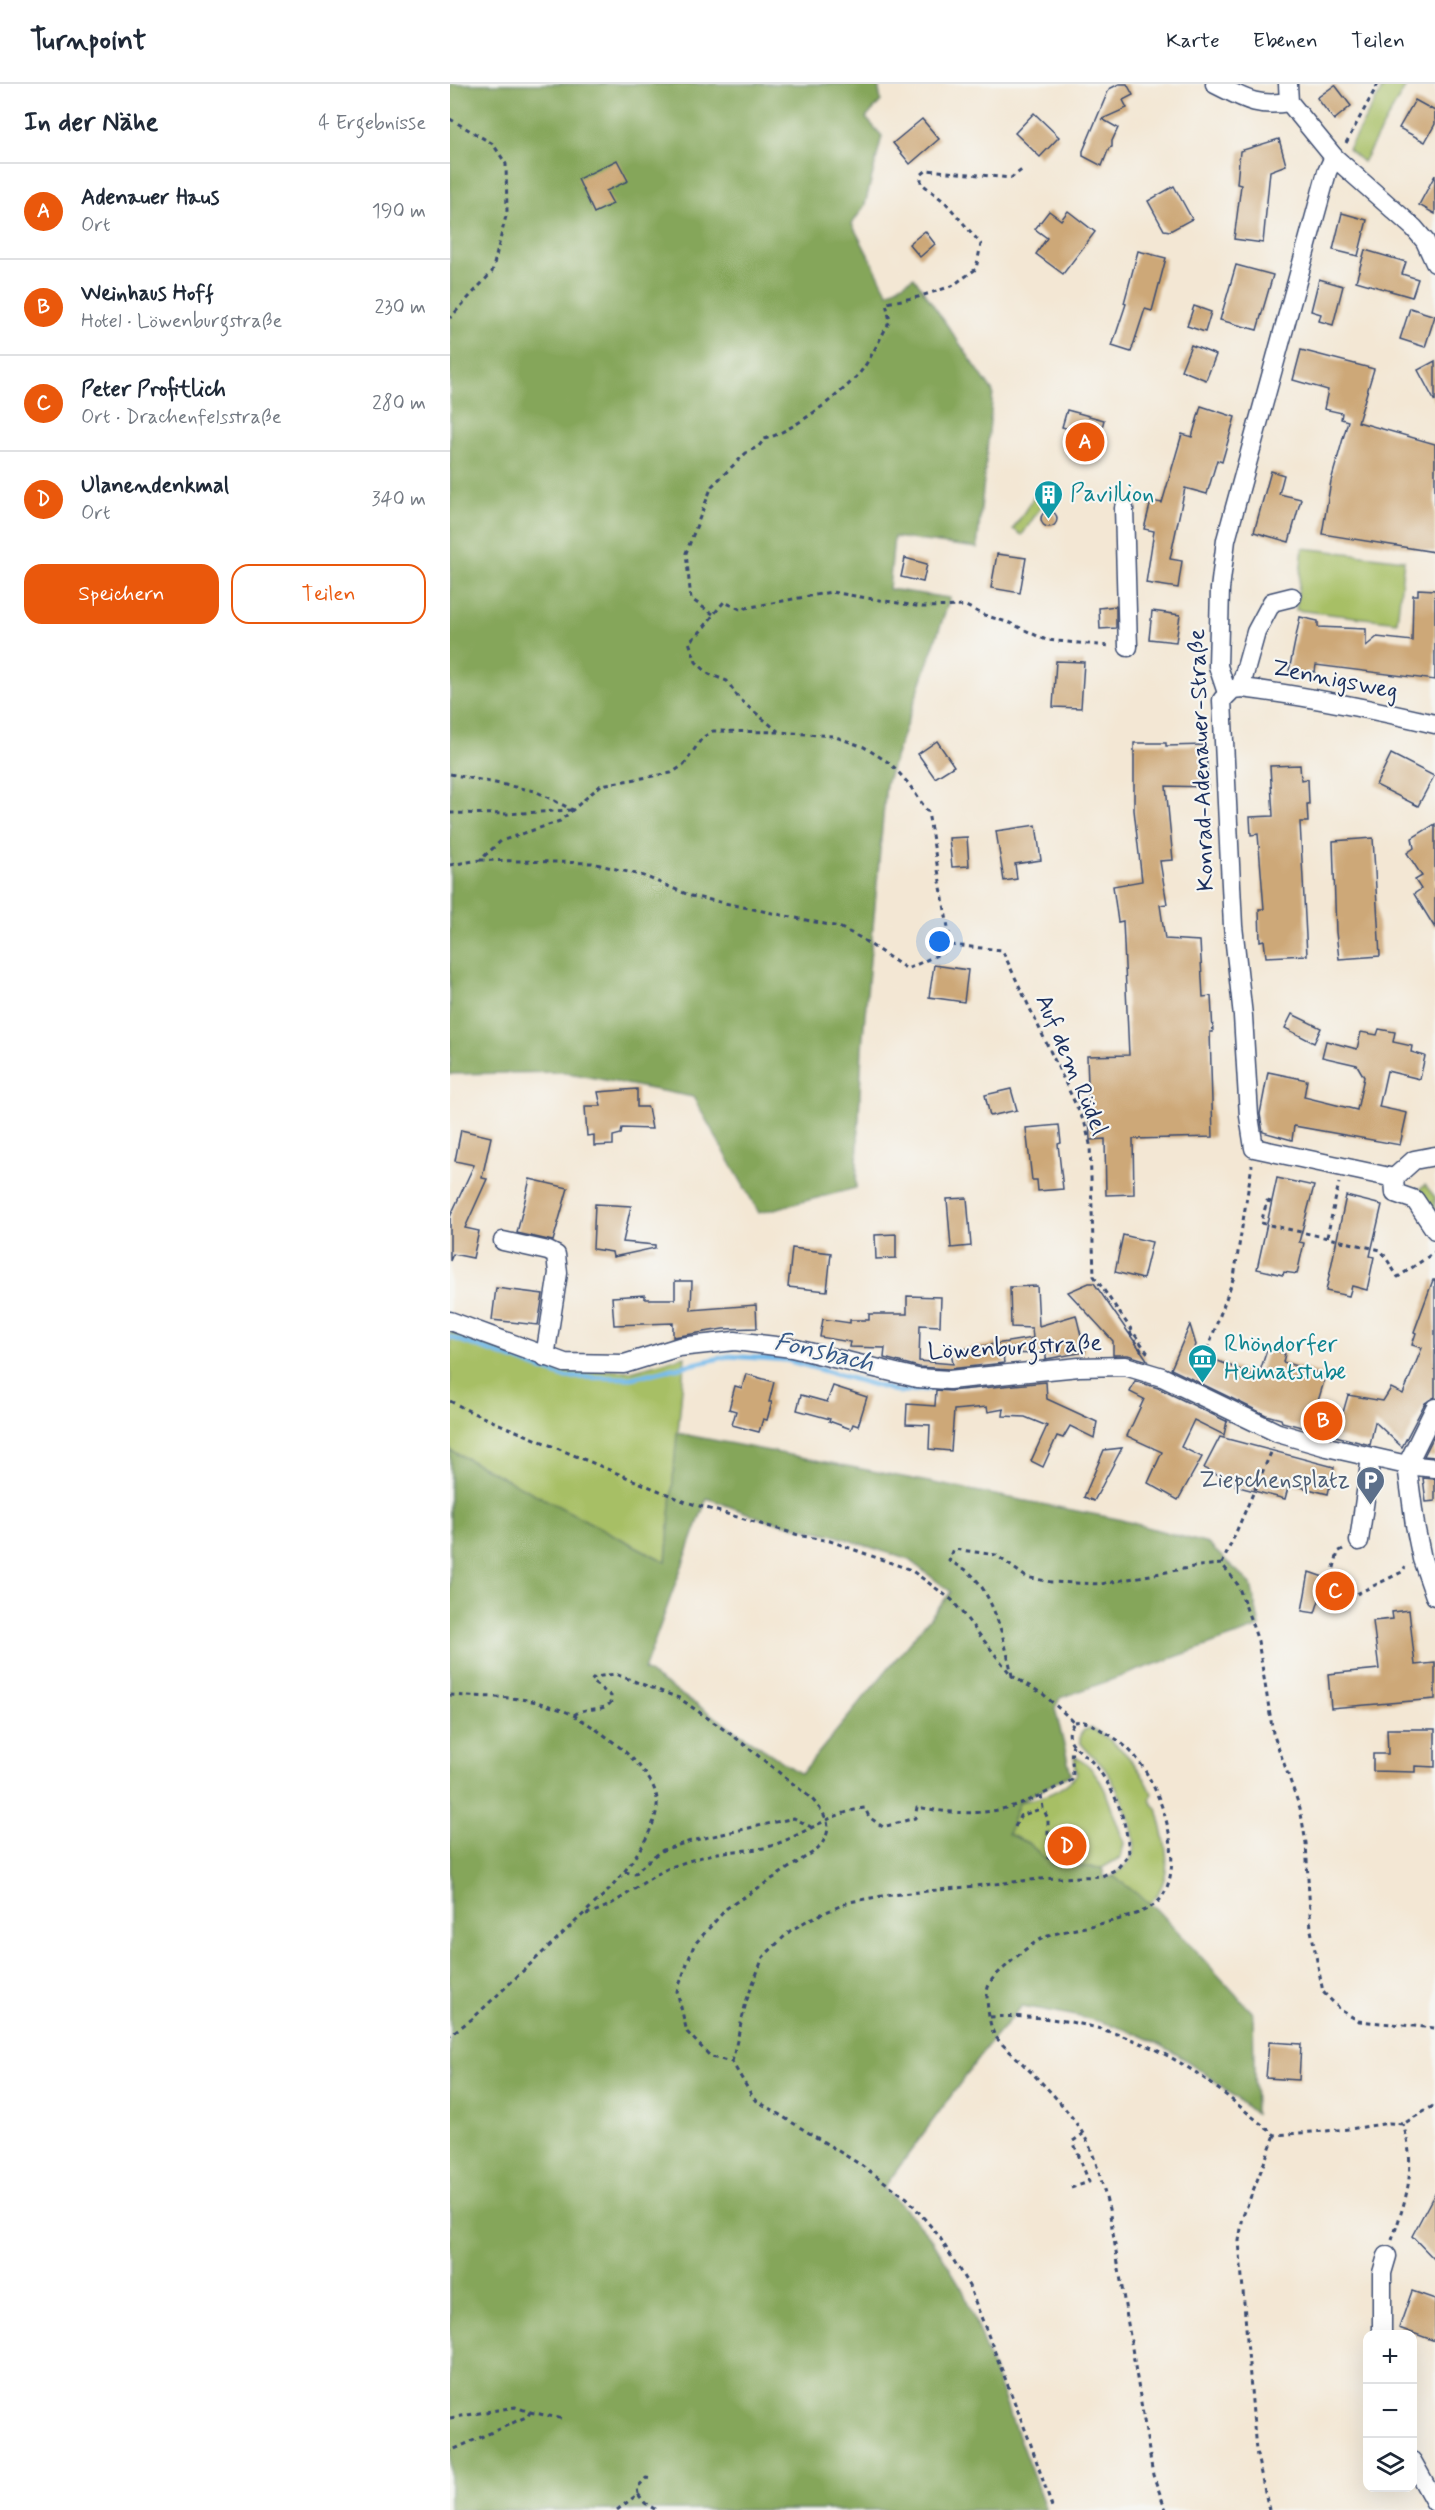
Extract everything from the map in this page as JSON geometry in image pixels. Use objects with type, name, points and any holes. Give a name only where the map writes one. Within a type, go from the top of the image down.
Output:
[{"type":"street","points":[[1215,84],[1255,103],[1269,105],[1289,93],[1334,157],[1414,228],[1425,240],[1435,263]]},
{"type":"street","name":"Konrad-Adenauer-Straße","points":[[1254,1148],[1249,1116],[1243,1016],[1233,926],[1222,710],[1222,700],[1235,690],[1218,666],[1220,590],[1226,540],[1327,172],[1334,157]]},
{"type":"street","points":[[1124,508],[1128,647]]},
{"type":"street","points":[[1235,690],[1242,682],[1256,632],[1272,602],[1292,597]]},
{"type":"street","name":"Zennigsweg","points":[[1235,690],[1320,699],[1435,724]]},
{"type":"street","points":[[1254,1148],[1394,1178]]},
{"type":"street","points":[[1394,1178],[1414,1160],[1435,1156]]},
{"type":"street","points":[[1394,1178],[1395,1192],[1415,1200],[1435,1230]]},
{"type":"street","points":[[503,1242],[548,1251],[556,1255],[558,1273],[545,1357]]},
{"type":"street","name":"Löwenburgstraße","points":[[450,1321],[565,1363],[624,1364],[679,1347],[735,1341],[792,1348],[916,1378],[949,1380],[1079,1367],[1125,1366],[1160,1376],[1278,1433],[1407,1466],[1435,1468]]},
{"type":"street","points":[[1435,1408],[1407,1466],[1420,1548],[1435,1596]]},
{"type":"street","points":[[1359,1541],[1371,1457]]},
{"type":"street","points":[[1382,2330],[1382,2273],[1387,2256]]},
{"type":"street","points":[[1417,2468],[1435,2502]]},
{"type":"path","points":[[1334,157],[1345,144],[1378,84]]},
{"type":"path","points":[[450,119],[493,144],[506,164],[507,212],[492,272],[450,318]]},
{"type":"path","points":[[713,614],[691,599],[686,553],[712,486],[746,453],[759,446],[764,439],[779,435],[844,388],[860,372],[890,321],[886,303],[918,297],[952,286],[976,269],[981,244],[946,203],[921,183],[921,175],[927,170],[1011,178],[1023,169]]},
{"type":"path","points":[[779,732],[740,700],[727,681],[709,674],[696,662],[689,642],[702,633],[713,614],[724,602],[740,609],[831,592],[922,607],[966,606],[1046,640],[1128,647]]},
{"type":"path","points":[[450,865],[480,860],[592,863],[644,876],[691,896],[839,927],[859,937],[907,969],[946,951],[951,945],[928,812],[908,783],[891,764],[864,747],[833,736],[713,731],[702,738],[684,765],[671,774],[601,785],[560,821],[501,841],[480,860]]},
{"type":"path","points":[[450,774],[535,790],[573,810]]},
{"type":"path","points":[[450,813],[507,814],[573,810]]},
{"type":"path","name":"Auf dem Rüdel","points":[[951,945],[1002,950],[1085,1124],[1090,1144],[1094,1276],[1160,1376]]},
{"type":"path","points":[[1200,1369],[1234,1277],[1254,1148]]},
{"type":"path","points":[[1327,1237],[1343,1166]]},
{"type":"path","points":[[1272,1202],[1267,1201],[1261,1222],[1381,1250],[1398,1277],[1435,1252]]},
{"type":"path","points":[[450,1401],[472,1413],[686,1502],[802,1536],[830,1541],[911,1570],[952,1600],[1012,1676],[1042,1694],[1074,1722]]},
{"type":"path","points":[[1222,1564],[1278,1433]]},
{"type":"path","points":[[1012,1676],[1007,1652],[990,1601],[967,1570],[949,1562],[954,1549],[996,1555],[1026,1577],[1050,1582],[1101,1584],[1222,1564]]},
{"type":"path","points":[[1335,1561],[1326,1599],[1330,1604],[1336,1604],[1402,1572],[1407,1563]]},
{"type":"path","points":[[1222,1564],[1238,1585],[1258,1641],[1274,1733],[1300,1808],[1306,1843],[1311,1930],[1323,1992],[1342,2012],[1359,2021],[1435,2028]]},
{"type":"path","points":[[1330,1582],[1339,1586],[1347,1598]]},
{"type":"path","points":[[574,1716],[582,1710],[604,1708],[609,1705],[611,1696],[591,1681],[595,1677],[615,1674],[679,1698],[736,1738],[812,1800],[828,1821],[827,1837],[818,1849],[727,1908],[694,1945],[677,1991],[687,2032],[711,2056],[732,2062],[754,2098],[861,2165],[907,2198],[939,2236],[969,2286],[1030,2442],[1053,2510]]},
{"type":"path","points":[[450,1695],[535,1701],[574,1716],[617,1745],[644,1768],[657,1798],[652,1826],[625,1872],[586,1914],[472,2019],[450,2034]]},
{"type":"path","points":[[732,2062],[746,2002],[763,1957],[790,1931],[824,1912],[849,1902],[882,1896],[1102,1876],[1117,1869],[1129,1854],[1128,1832],[1121,1810],[1099,1771],[1073,1744],[1070,1728],[1074,1722],[1083,1720],[1110,1734],[1137,1757],[1164,1809],[1171,1849],[1169,1878],[1162,1898],[1145,1911],[1121,1920],[1091,1924],[1045,1937],[992,1978],[987,1992],[994,2035],[1063,2105],[1083,2134],[1097,2168],[1109,2209],[1153,2475],[1166,2510]]},
{"type":"path","points":[[586,1914],[600,1911],[672,1866],[717,1853],[766,1847],[805,1832],[847,1810],[865,1808],[869,1818],[883,1827],[915,1818],[916,1808],[972,1815],[1006,1810],[1072,1780],[1074,1772],[1070,1755],[1073,1744]]},
{"type":"path","points":[[1041,1795],[1048,1819],[1048,1859]]},
{"type":"path","points":[[1015,1827],[1020,1816],[1043,1808]]},
{"type":"path","points":[[625,1872],[635,1874],[663,1850],[691,1841],[794,1818],[811,1827]]},
{"type":"path","points":[[990,2017],[1024,2015],[1086,2024],[1140,2041],[1195,2072],[1275,2135],[1350,2129],[1389,2122],[1403,2124],[1435,2104]]},
{"type":"path","points":[[1387,2256],[1403,2209],[1412,2167],[1403,2124]]},
{"type":"path","points":[[1071,2188],[1089,2182],[1073,2141],[1083,2134]]},
{"type":"path","points":[[1269,2510],[1256,2451],[1239,2241],[1243,2216],[1275,2135]]},
{"type":"path","points":[[450,2418],[515,2407],[564,2419]]},
{"type":"path","points":[[450,2451],[528,2416],[530,2412]]},
{"type":"path","points":[[617,2510],[638,2494],[640,2483],[646,2478],[652,2479]]},
{"type":"path","points":[[638,2494],[645,2503],[656,2510]]},
{"type":"green space","points":[[450,84],[878,84],[881,101],[866,118],[882,136],[865,205],[852,224],[888,293],[914,277],[993,392],[977,548],[894,537],[889,589],[950,598],[886,784],[862,1048],[856,1188],[759,1213],[693,1097],[563,1072],[450,1074]]},
{"type":"green space","points":[[1385,84],[1407,84],[1363,162],[1348,149]]},
{"type":"green space","points":[[1037,492],[1047,498],[1022,535],[1013,529]]},
{"type":"green space","points":[[1303,548],[1404,560],[1397,622],[1296,610]]},
{"type":"green space","points":[[1425,1185],[1435,1197],[1435,1215],[1416,1192]]},
{"type":"green space","points":[[450,1331],[564,1369],[631,1371],[685,1356],[666,1562],[450,1450]]},
{"type":"green space","points":[[677,1433],[1118,1519],[1208,1544],[1251,1584],[1260,1627],[1060,1698],[1055,1708],[1071,1774],[1019,1802],[1008,1834],[1028,1843],[1051,1864],[1102,1868],[1105,1878],[1113,1876],[1157,1909],[1253,2013],[1255,2114],[1215,2081],[1158,2043],[1098,2021],[1022,2006],[988,2045],[883,2189],[932,2239],[963,2290],[1046,2510],[450,2510],[450,1450],[666,1562]],"holes":[[[707,1498],[763,1519],[834,1535],[909,1560],[951,1592],[801,1774],[644,1670]]]},
{"type":"green space","points":[[1091,1728],[1111,1740],[1127,1755],[1147,1782],[1152,1793],[1151,1801],[1157,1808],[1167,1857],[1164,1881],[1150,1903],[1113,1876],[1131,1860],[1134,1852],[1133,1833],[1126,1809],[1115,1786],[1105,1769],[1080,1742],[1080,1735],[1084,1730]]},
{"type":"green space","points":[[1074,1756],[1089,1766],[1098,1777],[1124,1843],[1121,1857],[1102,1868],[1051,1864],[1028,1843],[1008,1834],[1019,1802],[1051,1793],[1065,1785],[1077,1774]]},
{"type":"building","points":[[1119,84],[1127,84],[1133,95],[1123,100],[1127,108],[1102,119],[1118,128],[1112,141],[1112,147],[1109,148],[1102,166],[1083,156],[1083,151],[1109,89]]},
{"type":"building","points":[[1335,85],[1351,106],[1334,120],[1317,98]]},
{"type":"building","points":[[1415,100],[1435,111],[1435,124],[1425,142],[1399,128]]},
{"type":"building","points":[[1034,113],[1059,137],[1040,157],[1015,133]]},
{"type":"building","points":[[922,119],[939,139],[910,164],[893,143]]},
{"type":"building","points":[[1279,139],[1286,165],[1270,171],[1263,243],[1234,239],[1241,185],[1237,184],[1240,151]]},
{"type":"building","points":[[617,160],[628,181],[606,191],[613,204],[594,213],[578,179]]},
{"type":"building","points":[[1435,175],[1435,214],[1419,205]]},
{"type":"building","points":[[1174,186],[1192,219],[1170,231],[1164,230],[1148,201]]},
{"type":"building","points":[[1049,211],[1061,220],[1068,211],[1095,232],[1063,274],[1036,254],[1047,238],[1035,229]]},
{"type":"building","points":[[1342,213],[1367,220],[1358,256],[1333,250]]},
{"type":"building","points":[[925,231],[935,244],[920,257],[909,244]]},
{"type":"building","points":[[1365,250],[1406,262],[1402,274],[1418,279],[1412,297],[1356,281]]},
{"type":"building","points":[[1138,251],[1166,258],[1152,311],[1145,309],[1131,352],[1112,346],[1126,304],[1124,303]]},
{"type":"building","points":[[1236,265],[1273,275],[1257,330],[1220,320]]},
{"type":"building","points":[[1319,279],[1343,286],[1333,325],[1319,321],[1321,314],[1311,311]]},
{"type":"building","points":[[1194,306],[1211,312],[1205,332],[1187,326]]},
{"type":"building","points":[[1410,308],[1435,316],[1425,347],[1400,339]]},
{"type":"building","points":[[1191,345],[1216,355],[1206,380],[1181,370]]},
{"type":"building","points":[[1301,350],[1374,369],[1358,422],[1435,444],[1435,552],[1322,534],[1331,481],[1348,421],[1341,419],[1342,413],[1324,409],[1328,390],[1293,380]]},
{"type":"building","points":[[1435,361],[1435,402],[1418,370]]},
{"type":"building","points":[[1201,406],[1235,417],[1222,462],[1217,460],[1207,494],[1185,488],[1170,559],[1182,561],[1178,588],[1146,583],[1154,531],[1144,529],[1151,501],[1162,503],[1182,434],[1192,437]]},
{"type":"building","points":[[1067,410],[1104,420],[1093,461],[1069,454],[1076,431],[1062,427]]},
{"type":"building","points":[[1271,471],[1284,475],[1279,494],[1301,499],[1289,542],[1254,532]]},
{"type":"building","name":"Pavillion","points":[[1049,511],[1055,513],[1057,519],[1055,525],[1049,527],[1043,525],[1041,519],[1043,513]]},
{"type":"building","points":[[997,554],[1026,558],[1020,593],[991,588]]},
{"type":"building","points":[[905,558],[927,564],[923,582],[901,577]]},
{"type":"building","points":[[1418,589],[1435,590],[1435,680],[1316,665],[1315,672],[1308,671],[1307,675],[1289,671],[1300,617],[1318,621],[1318,627],[1366,629],[1366,646],[1377,637],[1412,641],[1413,595],[1418,595]]},
{"type":"building","points":[[1116,606],[1116,628],[1100,629],[1099,608]]},
{"type":"building","points":[[1152,611],[1180,615],[1176,642],[1149,639]]},
{"type":"building","points":[[1056,661],[1084,662],[1081,708],[1053,707]]},
{"type":"building","points":[[937,741],[954,766],[935,778],[918,754]]},
{"type":"building","points":[[1134,743],[1166,743],[1166,746],[1206,745],[1208,787],[1166,786],[1173,860],[1160,861],[1167,904],[1160,905],[1165,939],[1200,941],[1203,997],[1211,996],[1213,1137],[1133,1139],[1134,1194],[1106,1195],[1105,1139],[1090,1140],[1087,1056],[1129,1055],[1123,921],[1118,922],[1113,886],[1142,881],[1134,810]]},
{"type":"building","points":[[1391,754],[1434,776],[1418,806],[1376,785]]},
{"type":"building","points":[[1300,765],[1301,780],[1308,779],[1309,804],[1307,804],[1308,822],[1300,822],[1307,955],[1266,957],[1264,940],[1260,941],[1259,909],[1264,909],[1258,834],[1251,835],[1250,817],[1273,816],[1270,766]]},
{"type":"building","points":[[1435,824],[1435,928],[1414,894],[1421,889],[1415,880],[1422,876],[1407,853],[1414,848],[1412,838]]},
{"type":"building","points":[[1036,825],[1041,860],[1015,864],[1017,879],[1004,881],[996,831]]},
{"type":"building","points":[[967,837],[969,866],[952,867],[949,838]]},
{"type":"building","points":[[1373,838],[1380,956],[1339,959],[1333,841]]},
{"type":"building","points":[[934,965],[968,970],[964,1002],[929,997]]},
{"type":"building","points":[[1292,1014],[1321,1028],[1314,1043],[1285,1028]]},
{"type":"building","points":[[1379,1029],[1395,1032],[1393,1042],[1412,1046],[1411,1052],[1425,1056],[1420,1079],[1387,1071],[1379,1107],[1407,1113],[1400,1145],[1294,1126],[1292,1140],[1263,1132],[1260,1114],[1268,1072],[1307,1080],[1304,1097],[1357,1110],[1364,1077],[1357,1065],[1322,1057],[1326,1041],[1357,1049],[1361,1032],[1377,1035]]},
{"type":"building","points":[[637,1089],[637,1107],[648,1107],[652,1129],[622,1128],[621,1134],[613,1136],[613,1145],[594,1146],[594,1135],[587,1136],[585,1106],[601,1106],[598,1092]]},
{"type":"building","points":[[1011,1089],[1017,1110],[990,1116],[985,1095]]},
{"type":"building","points":[[1059,1125],[1061,1143],[1058,1144],[1063,1189],[1038,1191],[1037,1180],[1032,1180],[1026,1128]]},
{"type":"building","points":[[461,1130],[491,1137],[482,1178],[487,1179],[465,1228],[479,1231],[473,1258],[453,1254],[450,1261],[450,1217],[474,1165],[455,1161]]},
{"type":"building","points":[[1277,1178],[1314,1186],[1299,1242],[1304,1243],[1297,1274],[1284,1272],[1283,1275],[1257,1269]]},
{"type":"building","points":[[530,1179],[568,1188],[553,1241],[517,1233]]},
{"type":"building","points":[[1346,1196],[1382,1205],[1370,1256],[1374,1257],[1367,1290],[1352,1286],[1349,1296],[1326,1291]]},
{"type":"building","points":[[967,1198],[971,1246],[951,1248],[947,1199]]},
{"type":"building","points":[[595,1204],[631,1206],[623,1242],[655,1245],[655,1248],[613,1257],[612,1252],[593,1249]]},
{"type":"building","points":[[896,1234],[896,1258],[876,1259],[875,1235]]},
{"type":"building","points":[[1123,1235],[1152,1242],[1143,1279],[1115,1272]]},
{"type":"building","points":[[792,1248],[831,1253],[827,1291],[788,1287]]},
{"type":"building","points":[[1433,1280],[1435,1280],[1435,1397],[1425,1403],[1402,1447],[1375,1422],[1370,1445],[1282,1422],[1281,1419],[1266,1415],[1171,1369],[1190,1325],[1196,1345],[1193,1351],[1258,1377],[1268,1347],[1285,1354],[1283,1362],[1326,1375],[1315,1411],[1342,1416],[1348,1395],[1383,1401],[1391,1388],[1403,1394],[1422,1348],[1412,1345],[1416,1333],[1414,1332]]},
{"type":"building","points":[[675,1281],[692,1281],[691,1310],[756,1305],[757,1328],[723,1329],[673,1337],[673,1323],[614,1325],[612,1297],[645,1295],[645,1299],[675,1299]]},
{"type":"building","points":[[1094,1283],[1148,1361],[1128,1355],[1113,1355],[1113,1341],[1068,1292]]},
{"type":"building","points":[[1037,1286],[1039,1326],[1076,1315],[1085,1352],[1046,1359],[1046,1354],[1003,1353],[1004,1363],[949,1369],[919,1367],[884,1358],[885,1348],[849,1347],[850,1342],[820,1337],[823,1319],[850,1323],[850,1320],[869,1320],[869,1314],[907,1314],[907,1296],[941,1297],[940,1326],[920,1325],[919,1361],[953,1364],[951,1351],[1033,1338],[1032,1328],[1011,1327],[1010,1287]]},
{"type":"building","points":[[496,1288],[543,1294],[538,1325],[492,1320]]},
{"type":"building","points":[[746,1374],[774,1382],[767,1420],[763,1419],[759,1432],[732,1425],[736,1411],[729,1409],[735,1386],[742,1388]]},
{"type":"building","points":[[1135,1381],[1158,1388],[1227,1421],[1224,1435],[1194,1420],[1181,1447],[1202,1457],[1178,1500],[1148,1483],[1162,1452],[1127,1436],[1144,1399],[1130,1392]]},
{"type":"building","points":[[1046,1382],[1047,1399],[1097,1422],[1094,1438],[1070,1426],[1063,1438],[1057,1436],[1043,1467],[1031,1461],[1047,1426],[1025,1417],[1003,1416],[1004,1409],[988,1412],[987,1407],[954,1410],[951,1451],[929,1449],[930,1425],[906,1424],[907,1404],[935,1406],[936,1390],[950,1391]]},
{"type":"building","points":[[833,1386],[867,1397],[858,1426],[853,1424],[851,1429],[829,1421],[830,1419],[797,1410],[801,1395],[827,1402]]},
{"type":"building","points":[[1435,1434],[1435,1457],[1424,1456]]},
{"type":"building","points":[[1220,1437],[1334,1467],[1328,1494],[1289,1484],[1285,1499],[1235,1486],[1236,1483],[1204,1468]]},
{"type":"building","points":[[1122,1448],[1094,1501],[1084,1497],[1104,1450]]},
{"type":"building","points":[[1423,1478],[1435,1479],[1435,1501],[1426,1502]]},
{"type":"building","points":[[1309,1572],[1329,1579],[1322,1591],[1315,1613],[1302,1611]]},
{"type":"building","points":[[1409,1610],[1415,1665],[1435,1663],[1435,1699],[1331,1708],[1328,1674],[1379,1669],[1373,1621],[1393,1619],[1392,1612]]},
{"type":"building","points":[[1387,1729],[1435,1729],[1435,1767],[1415,1766],[1415,1772],[1373,1771],[1373,1754],[1388,1754]]},
{"type":"building","points":[[1269,2042],[1301,2044],[1299,2080],[1266,2078]]},
{"type":"building","points":[[1435,2193],[1435,2260],[1412,2236]]},
{"type":"building","points":[[1412,2291],[1435,2299],[1435,2341],[1417,2334],[1417,2330],[1399,2328]]},
{"type":"waterway","name":"Fonsbach","points":[[450,1337],[564,1377],[631,1378],[729,1356],[787,1360],[899,1392],[938,1388]]},
{"type":"waterway","name":"Fonsbach","points":[[1072,1376],[1088,1376]]},
{"type":"place","name":"Adenauer Haus","points":[[1085,442]]},
{"type":"place","name":"Pavillion","points":[[1049,520]]},
{"type":"place","name":"Rhöndorfer Heimatstube","points":[[1203,1384]]},
{"type":"place","name":"Weinhaus Hoff","points":[[1323,1421]]},
{"type":"place","name":"Ziepchensplatz","points":[[1371,1506]]},
{"type":"place","name":"Peter Profitlich","points":[[1335,1591]]},
{"type":"place","name":"Ulanendenkmal","points":[[1067,1846]]}]
